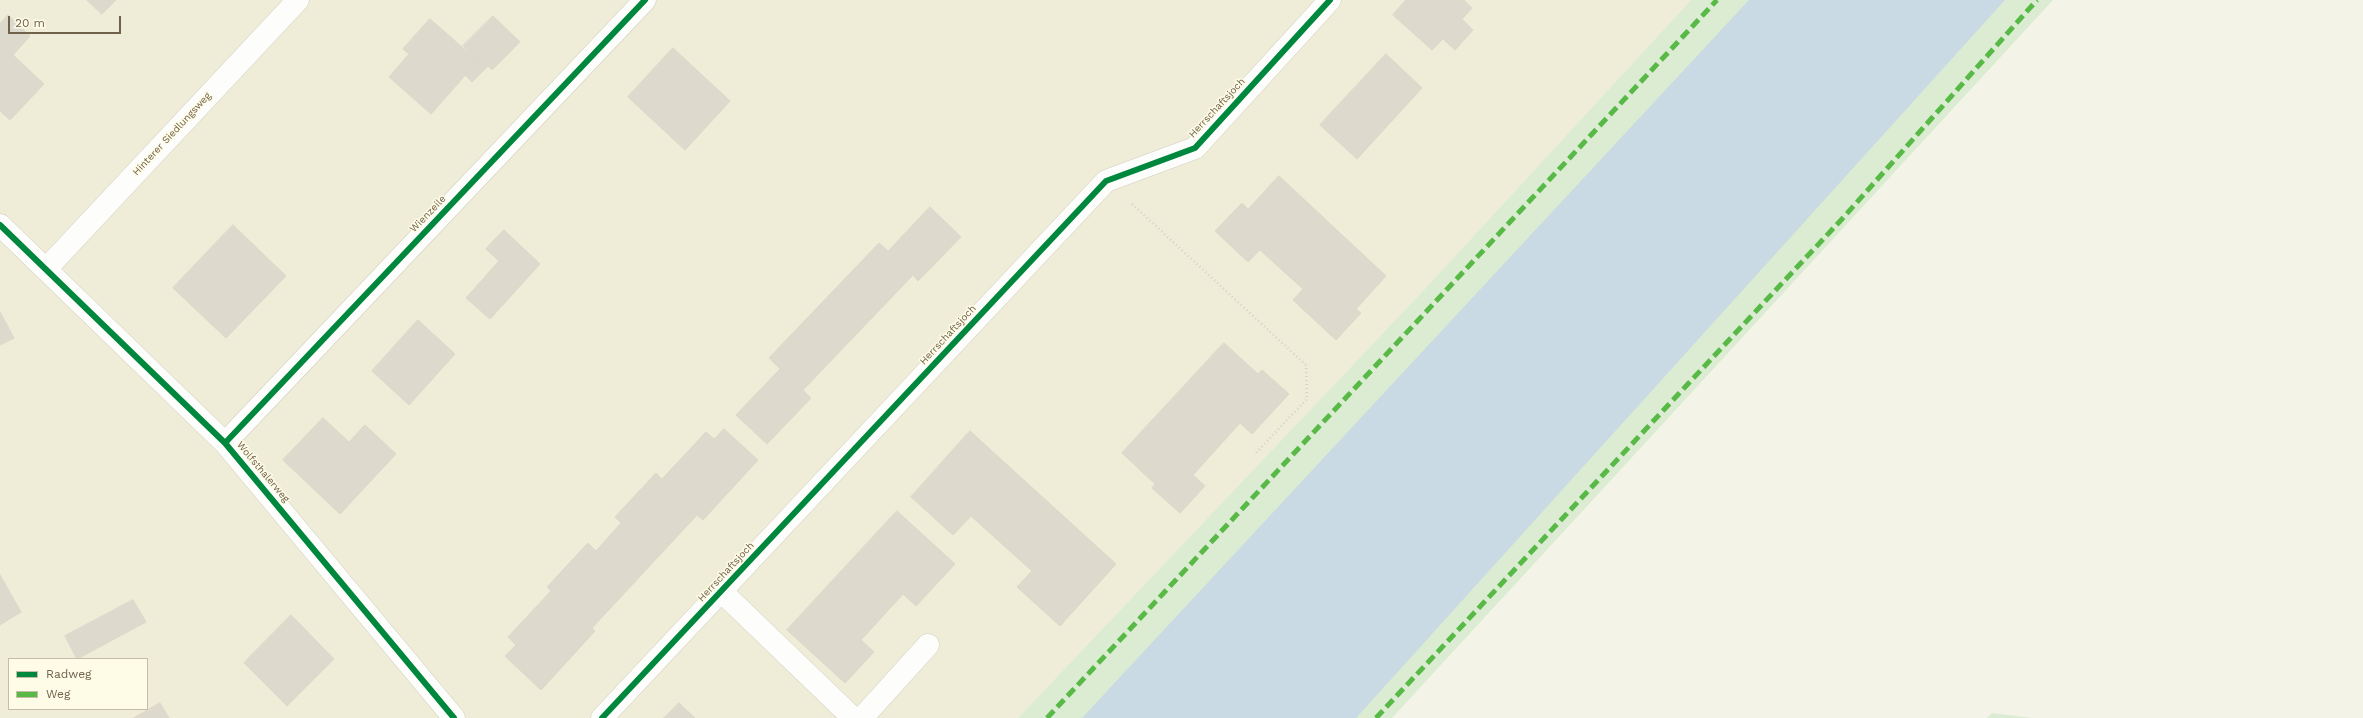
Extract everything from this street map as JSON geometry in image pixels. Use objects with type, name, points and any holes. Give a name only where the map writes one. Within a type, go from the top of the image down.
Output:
[{"type":"street","name":"Hinterer Siedlungsweg","points":[[47,268],[298,0]]},
{"type":"street","name":"Wienzeile","points":[[225,443],[645,0]]},
{"type":"street","name":"Herrschaftsjoch","points":[[602,718],[1106,181],[1195,148],[1330,0]]},
{"type":"street","name":"Wolfsthalerweg","points":[[0,225],[47,268],[225,443],[454,718]]},
{"type":"street","points":[[722,591],[853,718]]},
{"type":"street","points":[[862,718],[928,645]]},
{"type":"path","points":[[1106,181],[1306,365],[1307,399],[1254,455]]},
{"type":"shaded area","points":[[0,0],[1691,0],[1423,291],[1018,718],[0,718]]},
{"type":"shaded area","points":[[1749,0],[2005,0],[1356,718],[1082,718]]},
{"type":"green space","points":[[1691,0],[2053,0],[1392,718],[1018,718],[1423,291]]},
{"type":"green space","points":[[1992,713],[2032,718],[1987,718]]},
{"type":"building","points":[[87,0],[116,0],[102,14]]},
{"type":"building","points":[[1406,0],[1464,0],[1472,8],[1462,19],[1473,30],[1455,50],[1443,39],[1432,50],[1393,15]]},
{"type":"building","points":[[8,15],[30,36],[13,55],[44,84],[10,120],[0,111],[0,24]]},
{"type":"building","points":[[493,16],[520,42],[492,70],[488,66],[472,82],[465,75],[478,61],[463,46]]},
{"type":"building","points":[[430,19],[478,61],[431,114],[389,77],[409,54],[403,49]]},
{"type":"building","points":[[673,48],[730,101],[685,150],[628,97]]},
{"type":"building","points":[[1386,54],[1422,88],[1357,159],[1320,125]]},
{"type":"building","points":[[1279,176],[1386,276],[1356,309],[1361,313],[1336,340],[1293,300],[1303,289],[1260,250],[1248,262],[1215,231],[1242,203],[1248,209]]},
{"type":"building","points":[[930,207],[961,237],[918,281],[913,275],[803,390],[811,398],[767,444],[736,415],[780,369],[769,358],[879,243],[888,251]]},
{"type":"building","points":[[233,225],[286,276],[226,338],[173,288]]},
{"type":"building","points":[[504,230],[540,264],[490,319],[466,298],[499,261],[486,249]]},
{"type":"building","points":[[0,312],[14,338],[0,345]]},
{"type":"building","points":[[418,320],[455,354],[409,405],[372,371]]},
{"type":"building","points":[[1224,343],[1258,374],[1262,370],[1289,394],[1252,434],[1240,423],[1193,475],[1205,486],[1180,513],[1152,488],[1155,484],[1122,453]]},
{"type":"building","points":[[323,418],[349,442],[365,425],[396,454],[340,514],[283,460]]},
{"type":"building","points":[[724,429],[758,460],[703,520],[697,515],[592,628],[595,631],[541,690],[505,656],[516,645],[508,637],[551,591],[547,587],[588,543],[596,551],[621,523],[615,517],[656,473],[662,479],[706,432],[714,439]]},
{"type":"building","points":[[970,431],[1116,564],[1060,626],[1017,587],[1032,571],[971,516],[953,535],[911,497]]},
{"type":"building","points":[[897,511],[955,564],[916,606],[903,594],[861,640],[874,652],[845,683],[787,630]]},
{"type":"building","points":[[0,575],[21,612],[0,625]]},
{"type":"building","points":[[133,600],[146,622],[79,658],[76,658],[65,636]]},
{"type":"building","points":[[291,615],[334,659],[287,706],[244,663]]},
{"type":"building","points":[[160,703],[169,718],[134,718]]},
{"type":"building","points":[[679,703],[695,718],[664,718]]},
{"type":"marked path","points":[[1047,718],[1717,0]]},
{"type":"marked path","points":[[1376,718],[1842,219],[2037,0]]},
{"type":"cycle path","points":[[225,443],[645,0]]},
{"type":"cycle path","points":[[602,718],[1106,181],[1195,148],[1330,0]]},
{"type":"cycle path","points":[[0,225],[225,443],[454,718]]}]
